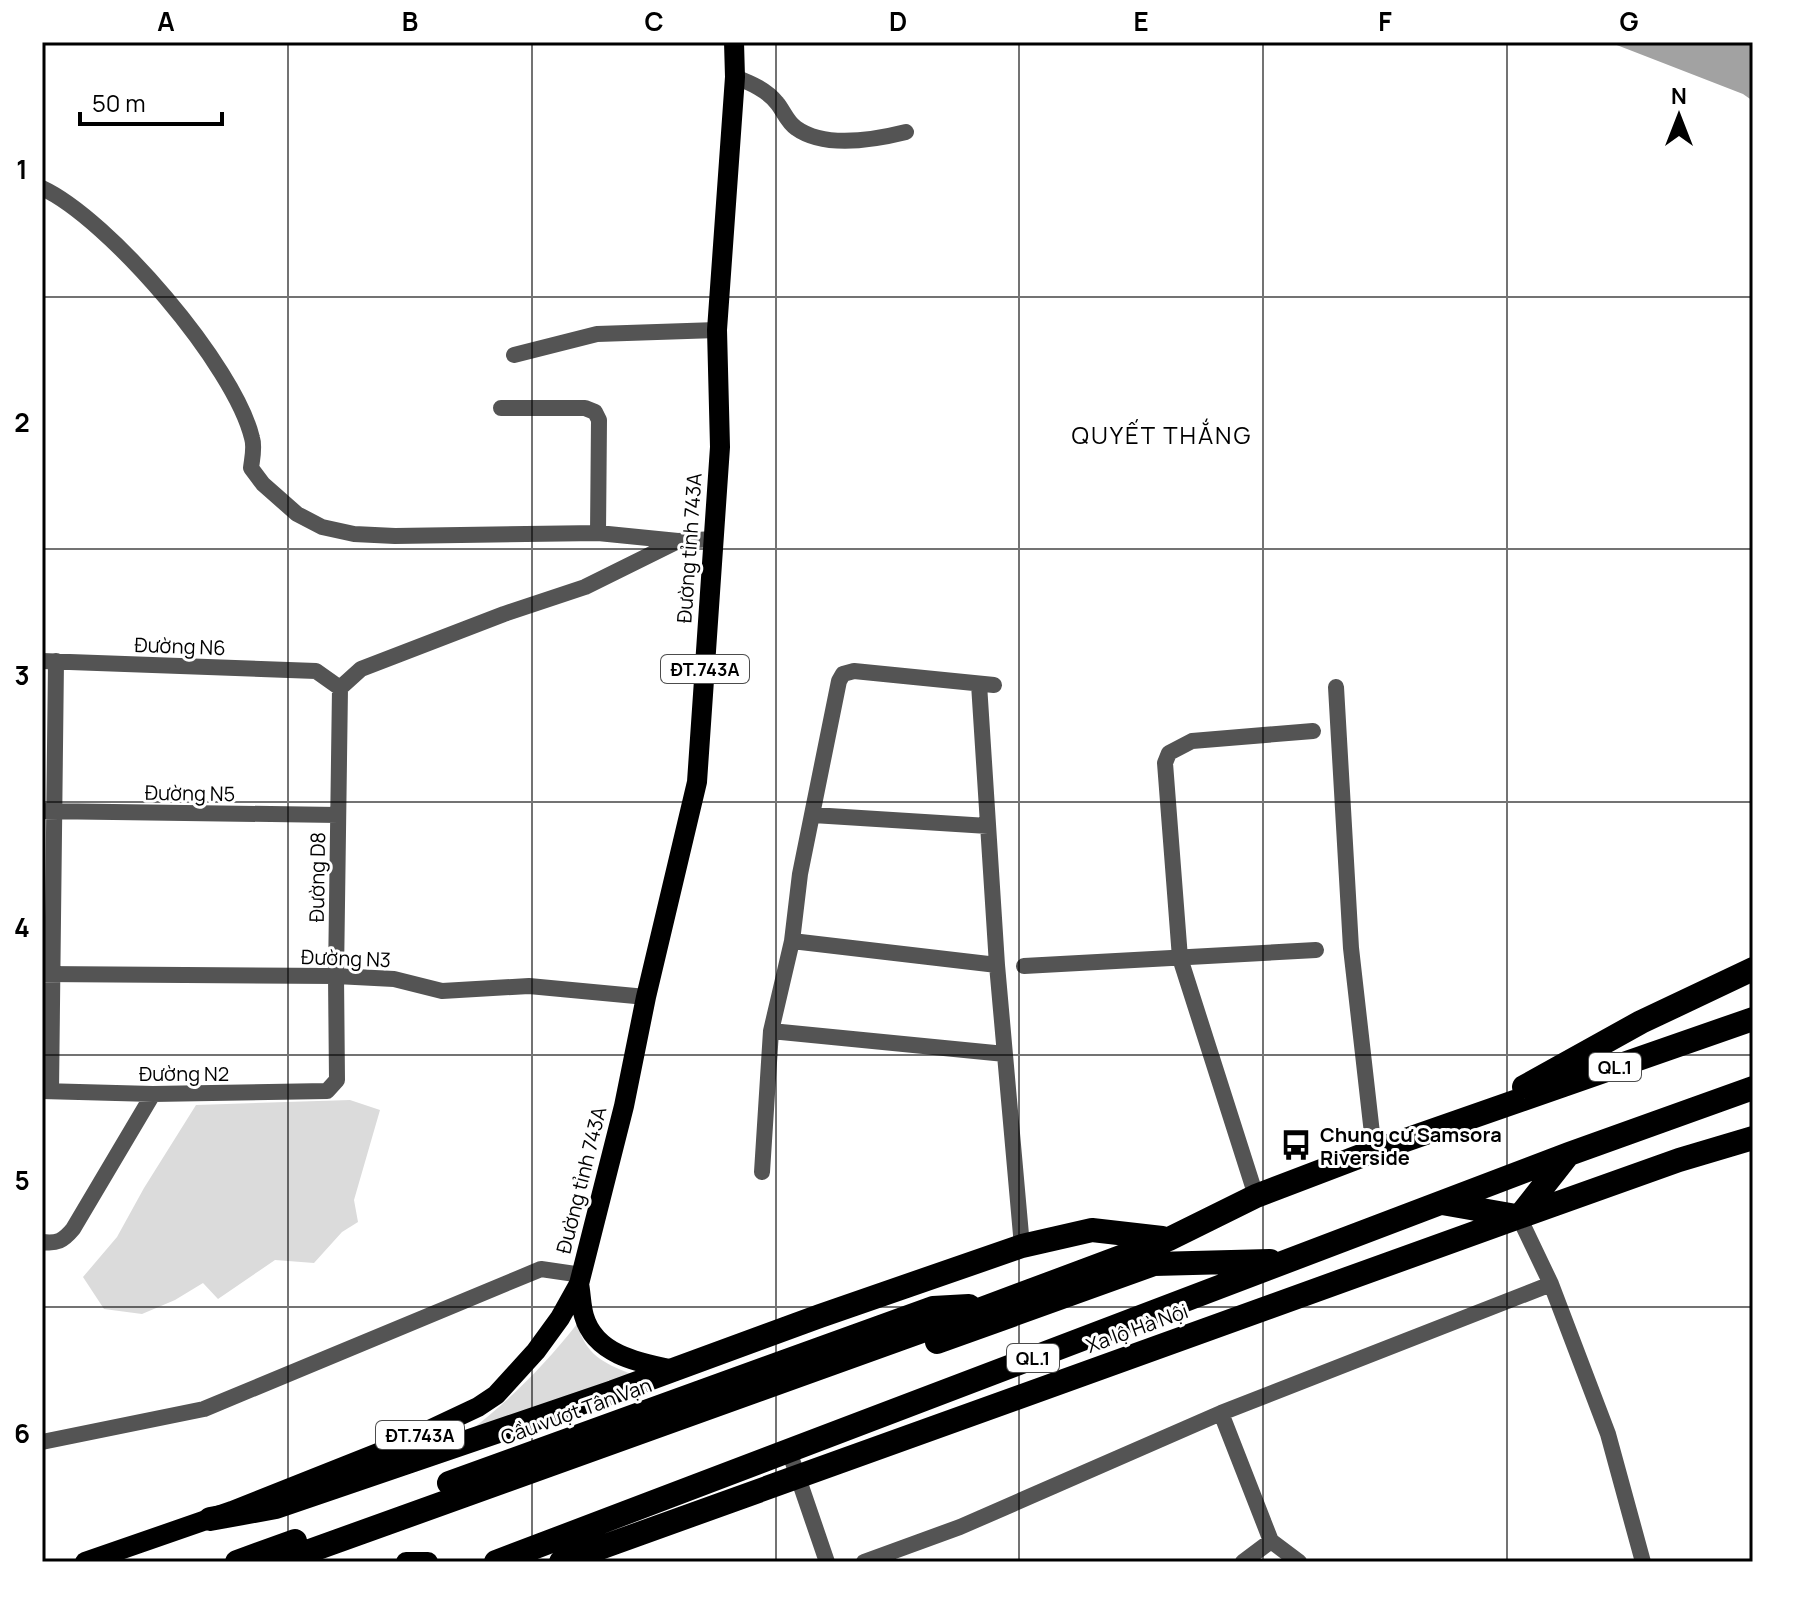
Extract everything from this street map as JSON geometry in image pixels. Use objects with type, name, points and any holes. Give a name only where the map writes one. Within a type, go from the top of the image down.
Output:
[{"type":"highway","points":[[1477,1115],[1629,1029],[1753,969]]},
{"type":"highway","name":"QL.1","points":[[312,1562],[703,1427],[941,1323],[1169,1239],[1256,1196],[1374,1151],[1753,1019]]},
{"type":"highway","name":"Xa lộ Hà Nội","points":[[496,1562],[1569,1154],[1753,1088]]},
{"type":"highway","name":"Xa lộ Hà Nội","points":[[561,1562],[1679,1160],[1753,1138]]},
{"type":"highway","points":[[1440,1203],[1519,1217],[1569,1154]]},
{"type":"highway","points":[[210,1519],[276,1507],[1022,1246],[1092,1230],[1169,1239]]},
{"type":"highway","name":"Xa lộ Hà Nội","points":[[941,1323],[1154,1264],[1289,1260]]},
{"type":"highway","name":"Cầu vượt Tân Vạn","points":[[237,1562],[941,1323]]},
{"type":"highway","name":"Cầu vượt Tân Vạn","points":[[279,1562],[941,1323]]},
{"type":"main road","name":"Đường tỉnh 743A","points":[[85,1562],[210,1519],[393,1447],[478,1407],[496,1395],[536,1351],[560,1318],[580,1279],[624,1106],[646,997],[697,782],[720,447],[717,330],[735,77],[734,42]]},
{"type":"main road","name":"Đường tỉnh 743A","points":[[580,1279],[584,1318],[599,1342],[628,1360],[674,1370]]},
{"type":"main road","points":[[406,1562],[428,1562]]},
{"type":"street","points":[[735,77],[757,86],[775,100],[795,128],[820,137],[865,142],[906,132]]},
{"type":"street","points":[[42,188],[109,237],[165,296],[232,388],[253,440],[251,468],[263,484],[297,514],[322,527],[381,536],[598,533],[678,541],[714,539]]},
{"type":"street","points":[[514,355],[597,334],[717,330]]},
{"type":"street","points":[[501,408],[585,408],[595,412],[599,420],[598,533]]},
{"type":"street","points":[[340,688],[361,669],[504,614],[585,587],[678,541]]},
{"type":"street","points":[[46,1091],[49,661]]},
{"type":"street","name":"Đường N6","points":[[49,661],[316,671],[340,688]]},
{"type":"street","points":[[762,1172],[771,1031],[792,941],[800,874],[839,681],[843,674],[854,671],[986,685],[988,826],[1022,1246]]},
{"type":"street","points":[[1336,687],[1351,948],[1374,1151]]},
{"type":"street","name":"Đường D8","points":[[327,1091],[337,1080],[340,688]]},
{"type":"street","points":[[1256,1196],[1180,958],[1165,763],[1169,753],[1192,741],[1313,731]]},
{"type":"street","name":"Đường N5","points":[[48,811],[338,815]]},
{"type":"street","points":[[813,815],[988,826]]},
{"type":"street","points":[[792,941],[997,965]]},
{"type":"street","points":[[1024,966],[1316,950]]},
{"type":"street","name":"Đường N3","points":[[47,974],[336,976],[394,979],[442,991],[529,986],[646,997]]},
{"type":"street","points":[[771,1031],[1005,1054]]},
{"type":"street","name":"Đường N2","points":[[46,1091],[153,1094],[327,1091]]},
{"type":"street","points":[[42,1242],[55,1244],[65,1239],[73,1229],[153,1094]]},
{"type":"street","points":[[1519,1217],[1551,1284],[1608,1434],[1643,1562]]},
{"type":"street","points":[[42,1442],[204,1409],[541,1269],[580,1279]]},
{"type":"street","points":[[864,1562],[960,1527],[1221,1413],[1551,1284]]},
{"type":"street","points":[[1221,1413],[1271,1541],[1299,1562]]},
{"type":"street","points":[[789,1451],[827,1562]]},
{"type":"street","points":[[1243,1562],[1271,1541]]},
{"type":"shaded area","points":[[1609,42],[1753,42],[1753,101],[1743,94]]},
{"type":"shaded area","points":[[350,1100],[380,1110],[354,1200],[358,1222],[342,1232],[314,1263],[275,1260],[218,1299],[203,1283],[175,1300],[142,1314],[104,1309],[83,1277],[117,1237],[196,1105]]},
{"type":"shaded area","points":[[577,1324],[591,1351],[612,1366],[631,1374],[467,1433],[525,1382]]},
{"type":"place","name":"Chung cư Samsora Riverside","points":[[1296,1145]]},
{"type":"district","name":"QUYẾT THẮNG","points":[[1162,434]]}]
